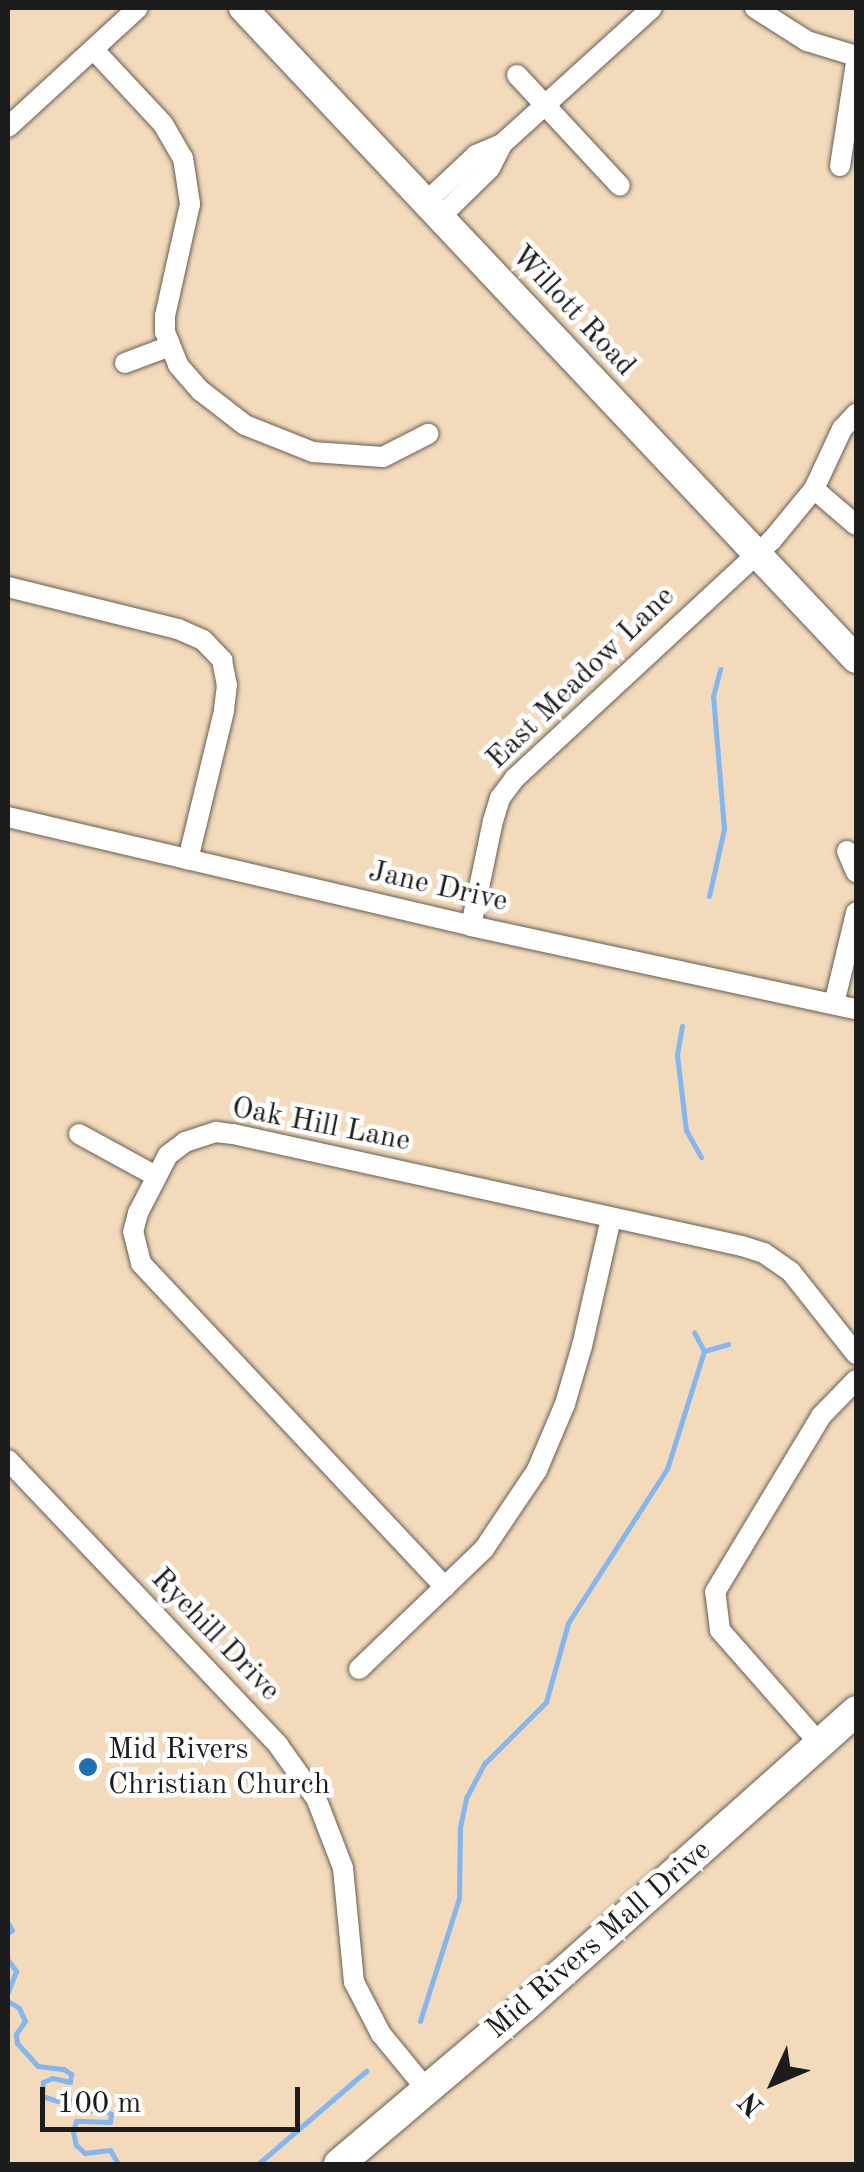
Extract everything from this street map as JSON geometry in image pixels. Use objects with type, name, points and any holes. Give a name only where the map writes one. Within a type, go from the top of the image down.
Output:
[{"type":"main road","name":"Willott Road","points":[[243,8],[856,659]]},
{"type":"main road","name":"Mid Rivers Mall Drive","points":[[338,2164],[856,1712]]},
{"type":"street","points":[[8,127],[138,8]]},
{"type":"street","points":[[433,210],[476,155],[502,144],[652,8]]},
{"type":"street","points":[[755,8],[808,41],[856,59],[840,166]]},
{"type":"street","points":[[94,50],[164,124],[186,170],[190,204],[167,298],[165,332],[178,365],[224,410],[273,438],[313,452],[383,456],[428,434]]},
{"type":"street","points":[[517,75],[620,186]]},
{"type":"street","points":[[126,363],[170,346]]},
{"type":"street","name":"East Meadow Lane","points":[[471,926],[493,821],[500,798],[515,778],[756,553],[814,489],[842,428],[856,414]]},
{"type":"street","points":[[814,489],[856,525]]},
{"type":"street","points":[[8,588],[178,629],[202,640],[222,660],[227,686],[224,711],[188,860]]},
{"type":"street","name":"Jane Drive","points":[[8,817],[471,926],[856,1009]]},
{"type":"street","points":[[848,851],[856,872]]},
{"type":"street","points":[[834,1004],[856,913]]},
{"type":"street","name":"Oak Hill Lane","points":[[446,1587],[141,1263],[133,1232],[168,1155],[185,1142],[216,1132],[233,1134],[764,1253],[791,1272],[814,1297],[856,1354]]},
{"type":"street","points":[[79,1134],[156,1176]]},
{"type":"street","points":[[359,1669],[484,1549],[514,1507],[551,1439],[582,1346],[611,1218]]},
{"type":"street","points":[[820,1744],[720,1630],[715,1592],[820,1416],[856,1380]]},
{"type":"street","name":"Ryehill Drive","points":[[12,1474],[270,1736],[316,1798],[343,1868],[354,1982],[381,2034],[427,2090]]},
{"type":"waterway","points":[[709,896],[724,829],[713,696],[720,669]]},
{"type":"waterway","points":[[682,1026],[677,1055],[686,1130],[701,1157]]},
{"type":"waterway","points":[[420,2021],[459,1898],[460,1827],[466,1798],[485,1763],[546,1702],[568,1623],[667,1469],[704,1351],[694,1332]]},
{"type":"waterway","points":[[704,1351],[728,1344]]},
{"type":"waterway","points":[[8,1923],[12,1930],[8,1933]]},
{"type":"waterway","points":[[8,1960],[16,1971],[8,1992]]},
{"type":"waterway","points":[[8,2001],[19,2008],[25,2021],[16,2034],[17,2043],[38,2066],[64,2069],[71,2074],[70,2082],[52,2078],[43,2082],[42,2096],[57,2101],[80,2098],[88,2111],[102,2109],[111,2114],[110,2122],[76,2121],[73,2132],[76,2145],[85,2153],[110,2150],[118,2164]]},
{"type":"waterway","points":[[258,2164],[366,2071]]},
{"type":"place","name":"Mid Rivers Christian Church","points":[[88,1767]]}]
